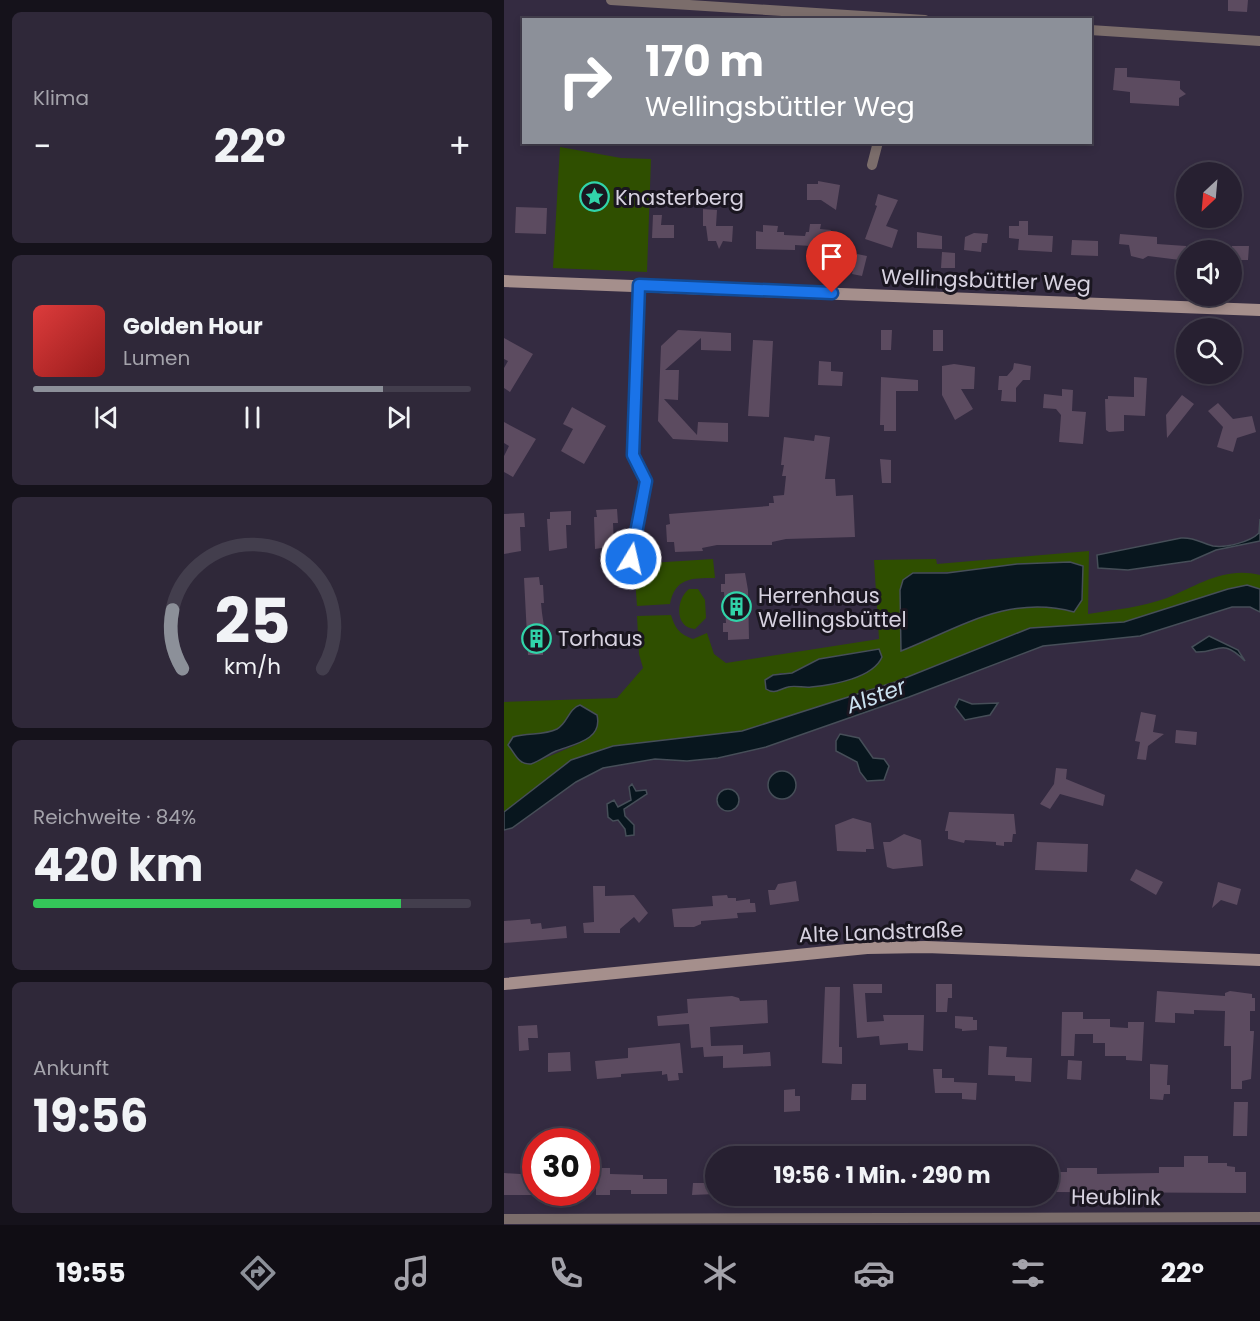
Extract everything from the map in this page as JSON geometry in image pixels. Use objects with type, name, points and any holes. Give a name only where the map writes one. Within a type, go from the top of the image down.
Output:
[{"type":"main road","name":"Wellingsbüttler Weg","points":[[504,281],[1260,310]]},
{"type":"main road","name":"Alte Landstraße","points":[[504,984],[867,948],[926,947],[1260,960]]},
{"type":"street","points":[[611,0],[894,18]]},
{"type":"street","points":[[1092,30],[1260,41]]},
{"type":"street","points":[[872,165],[877,144]]},
{"type":"street","points":[[631,559],[646,481],[633,455],[639,285]]},
{"type":"street","name":"Heublink","points":[[504,1219],[583,1222],[813,1222],[1260,1217]]},
{"type":"green space","points":[[560,147],[621,158],[651,159],[647,272],[553,268]]},
{"type":"green space","points":[[1089,551],[1088,614],[1148,604],[1212,578],[1247,573],[1260,575],[1260,612],[1250,607],[1232,607],[1140,636],[1043,646],[909,697],[766,747],[718,758],[687,761],[655,759],[603,768],[576,782],[512,828],[504,830],[504,702],[617,698],[643,668],[639,654],[637,616],[671,615],[678,630],[693,639],[707,633],[714,654],[726,663],[879,639],[874,560],[936,559],[937,564]],"holes":[[[1017,564],[1083,566],[1074,612],[1027,607],[1006,610],[985,616],[902,651],[901,590],[912,573],[975,571]],[[878,649],[870,671],[821,686],[786,687],[779,673],[792,673],[819,659]],[[580,705],[597,715],[578,744],[536,762],[517,758],[515,752],[523,734],[545,733],[561,727]]]},
{"type":"green space","points":[[713,559],[715,578],[685,581],[672,595],[670,604],[637,606],[634,564]]},
{"type":"green space","points":[[689,589],[698,589],[705,600],[706,618],[695,629],[683,624],[680,619],[682,599]]},
{"type":"water","points":[[1260,519],[1260,541],[1216,550],[1191,561],[1128,570],[1098,568],[1097,555],[1181,538],[1194,539],[1213,546],[1238,544],[1259,533]]},
{"type":"water","points":[[1070,562],[1083,566],[1082,600],[1074,612],[1028,607],[1006,610],[964,624],[901,651],[900,590],[903,580],[913,573],[947,573],[1017,564]]},
{"type":"water","name":"Alster","points":[[1247,585],[1260,589],[1260,612],[1250,607],[1232,607],[1140,636],[1043,646],[909,697],[766,747],[718,758],[687,761],[655,759],[603,768],[576,782],[512,828],[504,830],[504,812],[571,760],[613,746],[742,731],[895,682],[1030,628],[1124,622]]},
{"type":"water","points":[[1209,636],[1238,650],[1245,661],[1225,648],[1196,652],[1192,647]]},
{"type":"water","points":[[879,649],[882,657],[877,664],[851,679],[820,686],[791,686],[775,692],[766,689],[765,680],[773,675],[792,673],[819,659]]},
{"type":"water","points":[[959,699],[972,704],[998,703],[990,715],[965,720],[955,707]]},
{"type":"water","points":[[580,705],[597,715],[596,730],[586,740],[556,751],[531,764],[520,761],[508,745],[513,737],[557,729]]},
{"type":"water","points":[[840,734],[859,738],[873,758],[884,759],[889,766],[884,780],[867,781],[860,772],[857,762],[836,751],[836,741]]},
{"type":"water","points":[[782,771],[792,775],[796,785],[792,795],[782,799],[772,795],[768,785],[772,775]]},
{"type":"water","points":[[632,784],[636,791],[646,790],[647,794],[624,809],[625,816],[634,825],[634,835],[626,836],[625,829],[618,820],[613,821],[608,817],[607,804],[614,800],[618,807],[631,800],[629,787]]},
{"type":"water","points":[[728,789],[736,792],[739,800],[736,808],[728,811],[720,808],[717,800],[720,792]]},
{"type":"building","points":[[1228,0],[1248,0],[1247,12],[1228,11]]},
{"type":"building","points":[[1115,68],[1127,68],[1127,77],[1180,81],[1180,89],[1186,94],[1179,98],[1179,106],[1130,103],[1130,92],[1113,90]]},
{"type":"building","points":[[818,181],[840,185],[836,210],[821,200],[807,200],[807,184],[818,184]]},
{"type":"building","points":[[878,194],[898,200],[886,226],[898,230],[892,248],[865,239],[877,206],[875,205]]},
{"type":"building","points":[[516,207],[547,208],[546,234],[515,233]]},
{"type":"building","points":[[703,209],[717,210],[716,226],[733,226],[732,242],[723,241],[719,249],[716,241],[708,241],[706,226],[703,226]]},
{"type":"building","points":[[653,215],[662,215],[661,225],[674,225],[674,238],[652,238]]},
{"type":"building","points":[[1019,221],[1028,221],[1028,235],[1053,236],[1052,252],[1018,250],[1019,239],[1009,238],[1009,226],[1019,226]]},
{"type":"building","points":[[810,224],[821,224],[820,229],[831,230],[826,247],[795,245],[795,250],[756,249],[756,231],[763,232],[763,225],[778,226],[777,232],[784,232],[784,235],[805,236],[806,232],[809,232]]},
{"type":"building","points":[[917,232],[942,236],[942,249],[917,248]]},
{"type":"building","points":[[974,233],[988,234],[987,243],[982,243],[981,252],[964,250],[965,237]]},
{"type":"building","points":[[1120,234],[1157,237],[1157,244],[1176,245],[1176,260],[1148,256],[1143,259],[1131,256],[1129,245],[1119,244]]},
{"type":"building","points":[[1072,240],[1098,241],[1098,256],[1071,255]]},
{"type":"building","points":[[1242,246],[1249,246],[1248,260],[1242,260]]},
{"type":"building","points":[[942,252],[955,253],[955,268],[941,268]]},
{"type":"building","points":[[857,254],[867,256],[862,276],[852,274]]},
{"type":"building","points":[[678,330],[731,333],[731,351],[701,350],[701,338],[665,370],[679,370],[678,400],[664,399],[697,435],[698,422],[728,423],[728,442],[673,439],[658,421],[661,346]]},
{"type":"building","points":[[881,330],[892,330],[891,350],[881,350]]},
{"type":"building","points":[[933,330],[943,330],[943,351],[933,351]]},
{"type":"building","points":[[504,338],[533,354],[510,392],[504,388],[504,368],[508,361],[504,359]]},
{"type":"building","points":[[753,340],[773,341],[769,417],[748,416]]},
{"type":"building","points":[[819,361],[831,362],[831,371],[843,372],[842,386],[818,385]]},
{"type":"building","points":[[1014,363],[1031,366],[1030,380],[1023,380],[1016,388],[1016,402],[1001,401],[1002,390],[998,390],[999,376],[1007,376],[1013,369]]},
{"type":"building","points":[[954,364],[975,367],[974,389],[961,389],[973,409],[955,420],[942,395],[942,366]]},
{"type":"building","points":[[881,377],[918,380],[918,391],[896,391],[896,431],[884,431],[884,425],[880,425]]},
{"type":"building","points":[[1134,377],[1147,378],[1145,416],[1124,415],[1124,431],[1109,432],[1106,430],[1105,399],[1108,399],[1108,396],[1134,397]]},
{"type":"building","points":[[1062,389],[1073,390],[1072,411],[1086,412],[1083,444],[1059,442],[1061,415],[1056,409],[1043,408],[1044,394],[1062,396]]},
{"type":"building","points":[[1182,395],[1194,404],[1167,438],[1166,415]]},
{"type":"building","points":[[1218,403],[1233,419],[1252,416],[1256,432],[1237,438],[1233,452],[1217,447],[1223,427],[1208,411]]},
{"type":"building","points":[[572,407],[606,426],[584,464],[561,451],[573,429],[563,424]]},
{"type":"building","points":[[504,422],[536,439],[513,477],[504,472],[504,456],[509,446],[504,443]]},
{"type":"building","points":[[815,435],[830,437],[825,479],[835,479],[836,496],[853,495],[855,537],[786,539],[772,542],[772,545],[717,545],[702,548],[703,551],[675,552],[674,542],[667,542],[666,525],[670,524],[669,514],[769,506],[769,503],[774,503],[773,496],[784,495],[786,476],[782,476],[784,465],[781,465],[784,437],[814,441]]},
{"type":"building","points":[[880,459],[891,460],[891,483],[882,483]]},
{"type":"building","points":[[617,509],[618,523],[613,523],[614,546],[595,549],[594,517],[597,517],[596,510]]},
{"type":"building","points":[[571,511],[571,525],[566,525],[567,548],[549,551],[547,519],[550,519],[550,512]]},
{"type":"building","points":[[524,513],[525,527],[520,527],[521,551],[504,554],[504,514]]},
{"type":"building","name":"Herrenhaus Wellingsbüttel","points":[[745,573],[748,590],[749,639],[728,640],[728,632],[723,632],[723,623],[726,623],[724,592],[721,592],[721,584],[725,584],[725,574]]},
{"type":"building","points":[[539,577],[540,585],[543,585],[544,603],[541,603],[547,646],[543,647],[543,655],[528,655],[524,578]]},
{"type":"building","points":[[1141,712],[1156,715],[1153,732],[1164,734],[1148,746],[1146,760],[1137,759],[1140,742],[1135,741]]},
{"type":"building","points":[[1176,730],[1197,732],[1196,745],[1175,743]]},
{"type":"building","points":[[1056,768],[1067,769],[1066,779],[1105,795],[1103,806],[1060,794],[1050,809],[1040,804],[1054,784]]},
{"type":"building","points":[[949,812],[1014,814],[1016,834],[1013,834],[1012,842],[1004,842],[1004,846],[996,845],[996,842],[965,840],[964,843],[948,839],[948,831],[945,831]]},
{"type":"building","points":[[853,818],[871,823],[874,849],[866,849],[866,852],[837,851],[835,825]]},
{"type":"building","points":[[904,834],[921,840],[923,866],[893,869],[887,867],[883,842],[890,842]]},
{"type":"building","points":[[1037,842],[1088,844],[1087,872],[1035,870]]},
{"type":"building","points":[[1136,869],[1163,882],[1156,895],[1130,880]]},
{"type":"building","points":[[796,881],[799,901],[770,905],[768,890],[775,890],[778,884]]},
{"type":"building","points":[[1218,882],[1241,889],[1237,905],[1221,900],[1212,908]]},
{"type":"building","points":[[593,886],[605,886],[605,896],[634,895],[648,913],[639,923],[634,917],[620,929],[620,933],[584,933],[583,923],[594,922]]},
{"type":"building","points":[[727,895],[728,898],[736,898],[736,901],[750,899],[750,903],[755,903],[756,912],[737,913],[738,918],[701,921],[701,924],[694,927],[674,927],[672,909],[713,906],[712,896]]},
{"type":"building","points":[[530,919],[531,924],[541,923],[542,929],[566,926],[567,938],[504,943],[504,921]]},
{"type":"building","points":[[853,984],[882,984],[882,993],[865,993],[867,1022],[884,1021],[883,1015],[924,1015],[923,1051],[908,1050],[908,1043],[880,1045],[879,1036],[857,1038]]},
{"type":"building","points":[[936,984],[952,984],[952,998],[948,998],[947,1012],[936,1012]]},
{"type":"building","points":[[825,987],[840,987],[839,1047],[842,1047],[842,1064],[822,1063]]},
{"type":"building","points":[[1157,991],[1225,996],[1225,993],[1230,991],[1252,994],[1252,998],[1255,998],[1255,1011],[1250,1011],[1250,1031],[1254,1031],[1251,1079],[1242,1081],[1242,1089],[1231,1089],[1231,1046],[1224,1046],[1225,1011],[1194,1010],[1194,1014],[1175,1013],[1175,1023],[1155,1022]]},
{"type":"building","points":[[732,996],[739,998],[740,1001],[767,1000],[768,1023],[710,1027],[711,1046],[743,1045],[743,1054],[770,1052],[771,1066],[723,1068],[723,1056],[704,1057],[703,1047],[691,1048],[689,1024],[658,1026],[657,1016],[688,1013],[687,999]]},
{"type":"building","points":[[1062,1012],[1083,1012],[1083,1019],[1110,1019],[1110,1027],[1128,1028],[1128,1022],[1144,1022],[1142,1061],[1126,1060],[1126,1056],[1105,1056],[1105,1043],[1093,1043],[1093,1034],[1075,1034],[1074,1056],[1061,1056]]},
{"type":"building","points":[[955,1016],[973,1017],[973,1020],[977,1020],[977,1030],[962,1031],[962,1029],[955,1028]]},
{"type":"building","points":[[537,1025],[538,1038],[528,1038],[529,1050],[519,1051],[518,1026]]},
{"type":"building","points":[[680,1043],[683,1073],[678,1073],[679,1080],[668,1081],[667,1074],[662,1075],[662,1071],[621,1074],[621,1077],[597,1079],[595,1061],[628,1058],[628,1048]]},
{"type":"building","points":[[989,1046],[1007,1047],[1006,1057],[1032,1058],[1031,1082],[1015,1081],[1015,1076],[988,1075]]},
{"type":"building","points":[[570,1052],[571,1071],[548,1072],[548,1053]]},
{"type":"building","points":[[1068,1060],[1082,1061],[1081,1080],[1067,1079]]},
{"type":"building","points":[[1150,1064],[1168,1065],[1167,1085],[1170,1085],[1170,1094],[1164,1094],[1163,1100],[1150,1099]]},
{"type":"building","points":[[933,1069],[942,1069],[942,1078],[954,1078],[954,1082],[977,1083],[976,1100],[962,1099],[962,1093],[935,1093]]},
{"type":"building","points":[[852,1084],[866,1084],[866,1100],[851,1100]]},
{"type":"building","points":[[795,1089],[795,1096],[800,1096],[800,1111],[784,1112],[784,1090]]},
{"type":"building","points":[[1234,1102],[1248,1102],[1247,1136],[1233,1136]]},
{"type":"building","points":[[1184,1156],[1208,1156],[1208,1163],[1227,1163],[1227,1166],[1235,1167],[1235,1172],[1246,1172],[1246,1193],[1059,1192],[1059,1172],[1067,1172],[1067,1168],[1097,1168],[1097,1174],[1159,1173],[1159,1167],[1184,1167]]},
{"type":"building","points":[[600,1168],[610,1168],[610,1174],[643,1175],[643,1179],[667,1179],[667,1194],[631,1194],[631,1190],[610,1190],[610,1195],[600,1195]]},
{"type":"building","points":[[504,1173],[522,1174],[522,1195],[504,1195]]},
{"type":"building","points":[[693,1183],[705,1183],[705,1194],[692,1195]]},
{"type":"place","name":"Knasterberg","points":[[594,197]]},
{"type":"place","name":"Herrenhaus Wellingsbüttel","points":[[737,607]]},
{"type":"place","name":"Torhaus","points":[[537,638]]},
{"type":"route","points":[[631,559],[631,547],[646,481],[633,455],[639,285],[832,293]]}]
